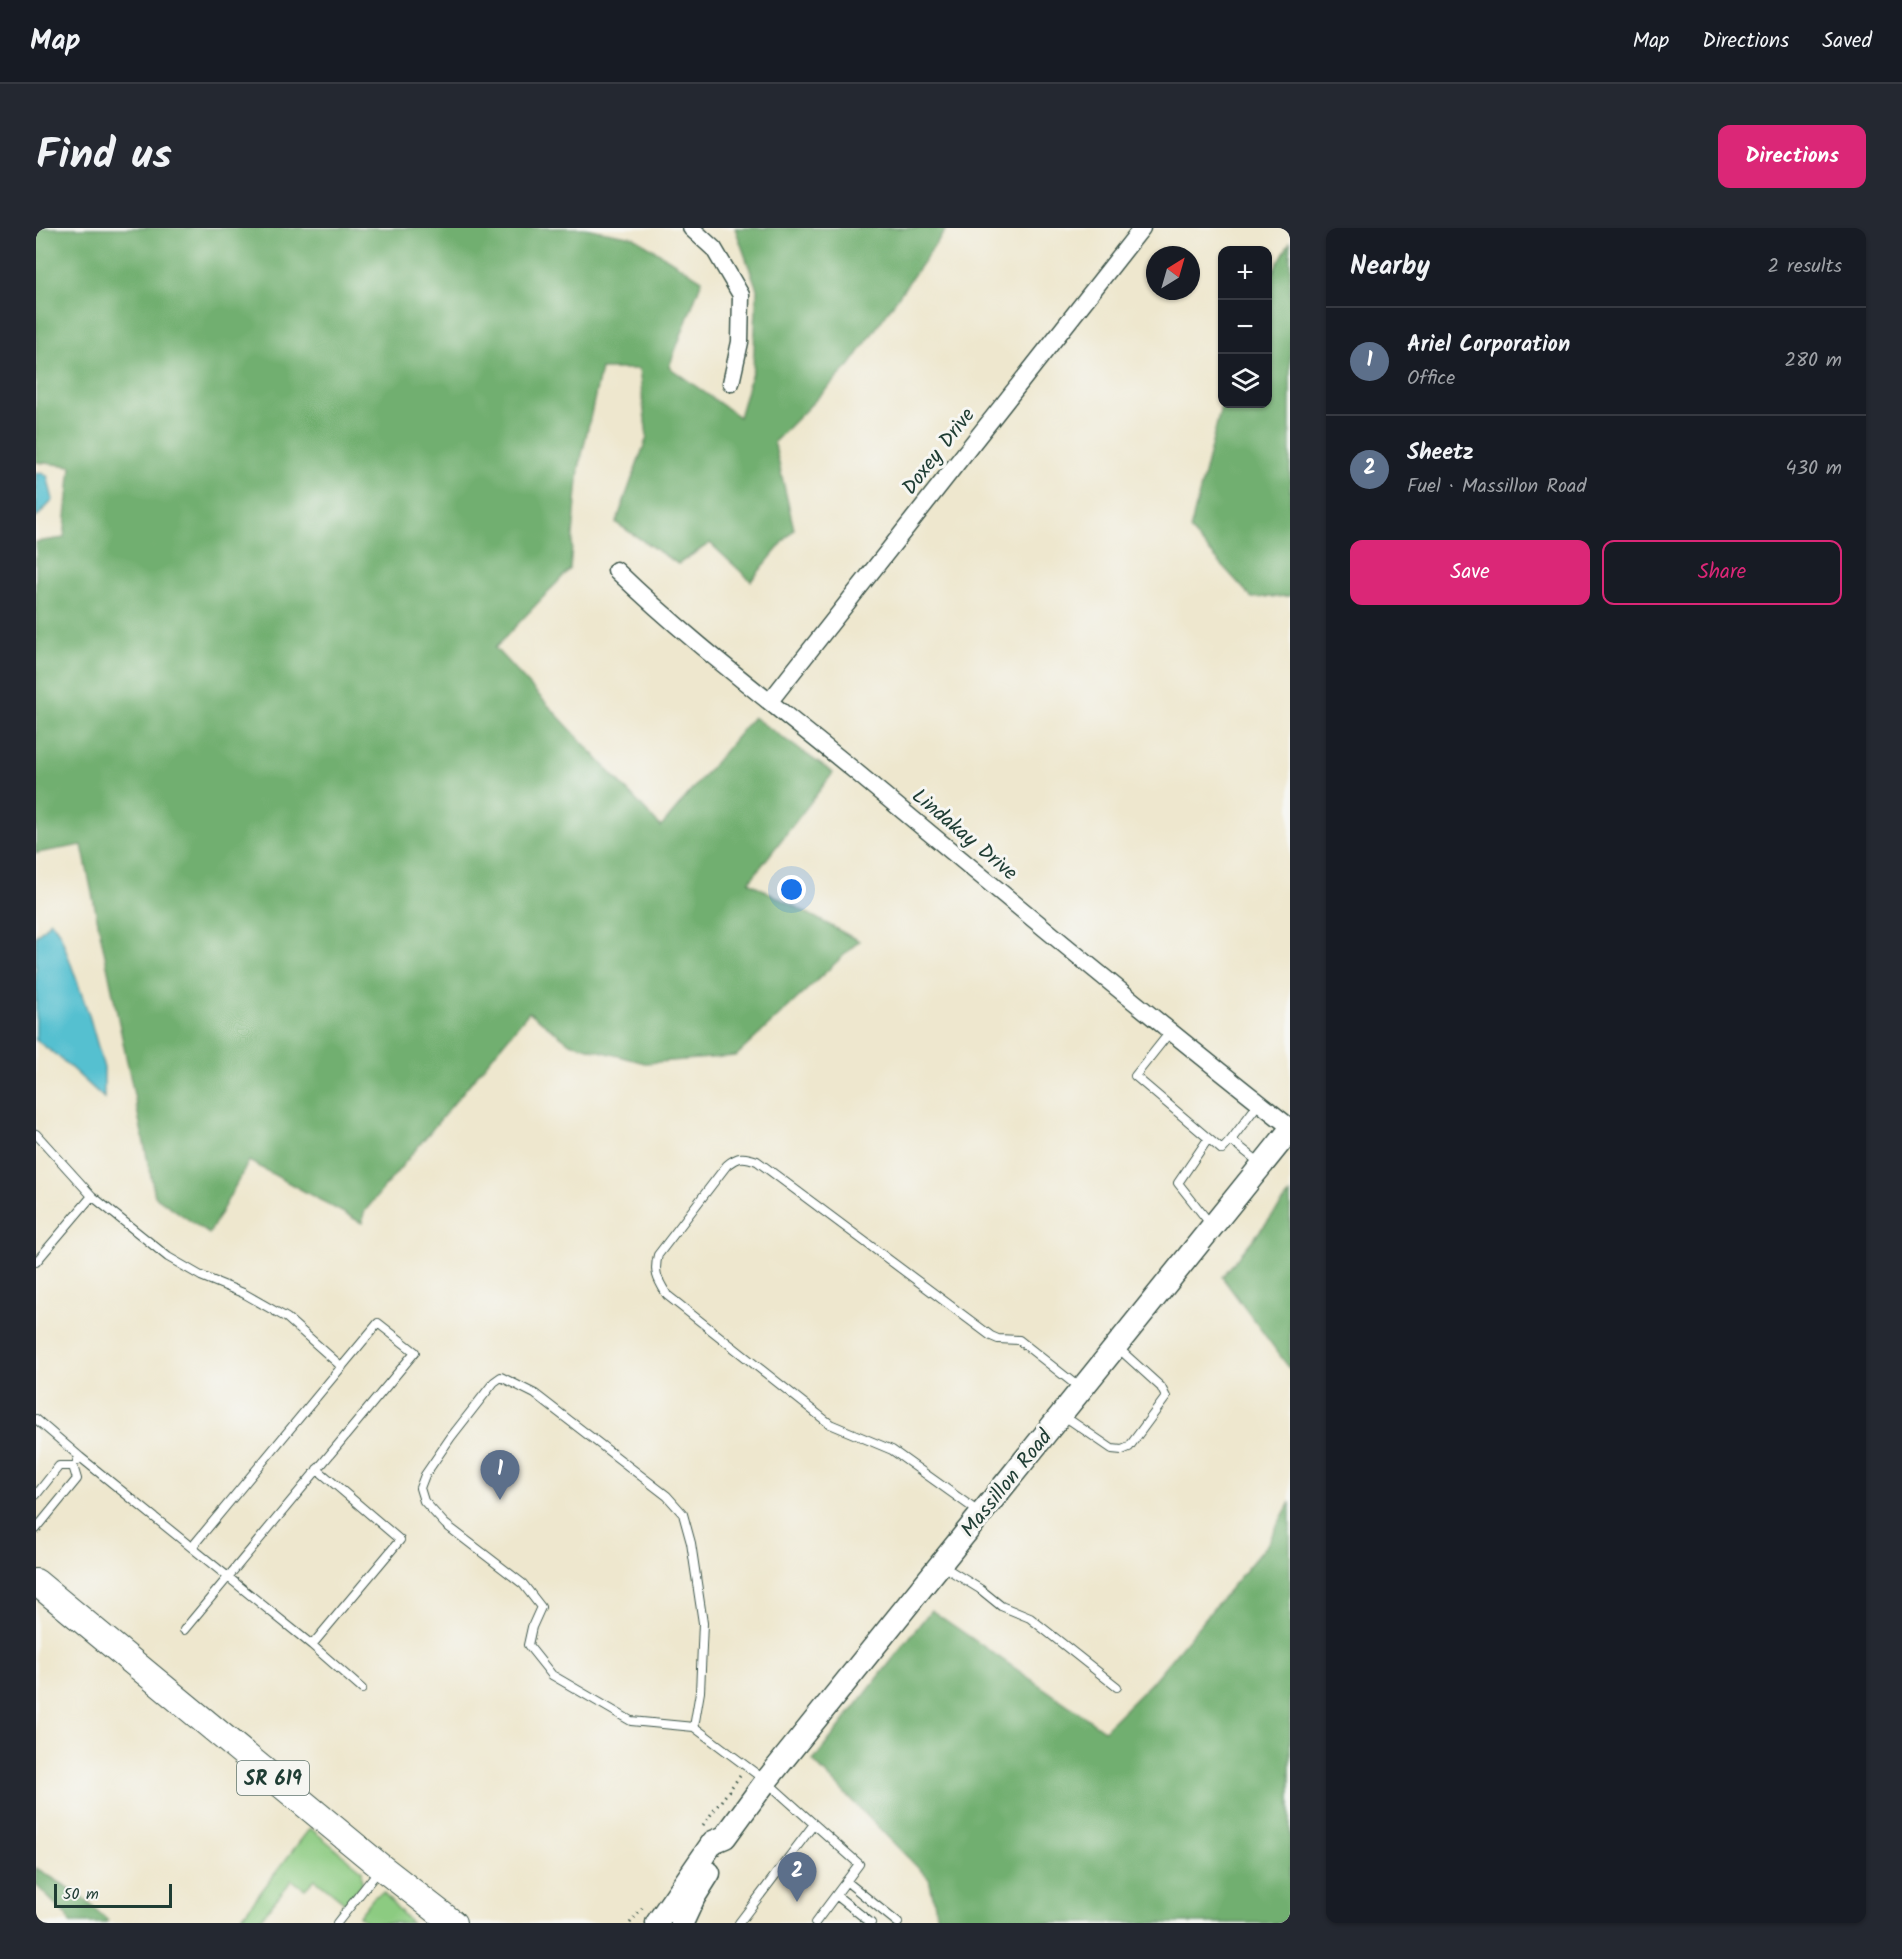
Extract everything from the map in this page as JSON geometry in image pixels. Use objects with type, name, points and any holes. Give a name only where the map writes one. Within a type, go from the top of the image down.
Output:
[{"type":"main road","name":"Massillon Road","points":[[657,1923],[713,1842],[725,1837],[766,1781],[1213,1227],[1290,1128]]},
{"type":"main road","name":"SR 619","points":[[36,1582],[381,1867],[453,1923]]},
{"type":"main road","name":"Massillon Road","points":[[682,1923],[694,1897],[725,1850],[725,1837]]},
{"type":"street","points":[[691,228],[714,249],[741,295],[740,342],[731,383]]},
{"type":"street","name":"Doxey Drive","points":[[770,701],[1142,228]]},
{"type":"street","name":"Lindakay Drive","points":[[616,570],[658,610],[1170,1032],[1290,1128]]},
{"type":"lane","points":[[1170,1032],[1135,1076],[1208,1139],[1222,1150],[1259,1103]]},
{"type":"lane","points":[[36,1134],[92,1196],[168,1257],[201,1276],[243,1293],[287,1318],[342,1367]]},
{"type":"lane","points":[[1208,1139],[1178,1183],[1213,1227]]},
{"type":"lane","points":[[1231,1140],[1262,1165]]},
{"type":"lane","points":[[981,1514],[892,1450],[830,1424],[667,1295],[658,1280],[655,1266],[658,1255],[727,1165],[736,1157],[746,1157],[757,1161],[991,1336],[998,1340],[1019,1340],[1082,1389]]},
{"type":"lane","points":[[36,1262],[92,1196]]},
{"type":"lane","points":[[184,1630],[415,1352],[378,1323],[192,1547]]},
{"type":"lane","points":[[1061,1414],[1112,1449],[1122,1450],[1129,1446],[1166,1397],[1161,1386],[1116,1346]]},
{"type":"lane","points":[[694,1727],[700,1692],[703,1623],[691,1543],[683,1514],[666,1496],[535,1394],[501,1377],[494,1382],[451,1437],[425,1475],[420,1488],[424,1501],[445,1524],[523,1584],[541,1607],[532,1627],[528,1645],[552,1675],[631,1721],[694,1727],[766,1781],[859,1864],[815,1923]]},
{"type":"lane","points":[[36,1419],[312,1645],[362,1689]]},
{"type":"lane","points":[[73,1466],[80,1457]]},
{"type":"lane","points":[[36,1495],[59,1466],[73,1466]]},
{"type":"lane","points":[[36,1529],[77,1479],[73,1466]]},
{"type":"lane","points":[[312,1645],[400,1540],[317,1469]]},
{"type":"lane","points":[[940,1564],[980,1589],[1000,1606],[1030,1618],[1117,1688]]},
{"type":"lane","points":[[740,1923],[814,1824]]},
{"type":"lane","points":[[337,1923],[381,1867]]},
{"type":"lane","points":[[846,1881],[898,1923]]},
{"type":"lane","points":[[836,1895],[870,1923]]},
{"type":"green space","points":[[36,228],[584,228],[634,237],[702,280],[669,367],[739,417],[753,369],[757,289],[735,228],[947,228],[850,365],[774,442],[794,529],[751,581],[710,543],[678,564],[616,523],[647,437],[639,369],[601,369],[579,468],[570,569],[495,648],[661,827],[753,717],[833,773],[749,882],[859,941],[736,1056],[645,1063],[570,1043],[529,1012],[364,1212],[362,1223],[249,1161],[209,1234],[155,1196],[82,845],[36,853],[36,542],[64,538],[71,466],[36,462]]},
{"type":"green space","points":[[1290,242],[1290,596],[1252,598],[1190,530],[1221,408],[1272,408],[1272,273]]},
{"type":"green space","points":[[1290,1194],[1290,1369],[1222,1277]]},
{"type":"green space","points":[[1290,1502],[1290,1923],[939,1923],[929,1879],[813,1761],[931,1610],[1104,1730],[1151,1683],[1268,1543]]},
{"type":"green space","points":[[310,1828],[362,1870],[362,1884],[336,1915],[344,1902],[315,1879],[305,1889],[292,1880],[257,1923],[237,1923]]},
{"type":"green space","points":[[36,1868],[79,1894],[108,1921],[107,1923],[70,1923],[67,1916],[36,1885]]},
{"type":"green space","points":[[383,1892],[411,1923],[367,1923],[359,1916],[374,1897]]},
{"type":"water","points":[[36,472],[47,475],[53,500],[36,518]]},
{"type":"water","points":[[51,921],[60,933],[89,1015],[104,1068],[104,1098],[60,1058],[36,1040],[36,936]]},
{"type":"place","name":"Ariel Corporation","points":[[500,1500]]},
{"type":"place","name":"Sheetz","points":[[797,1902]]}]
